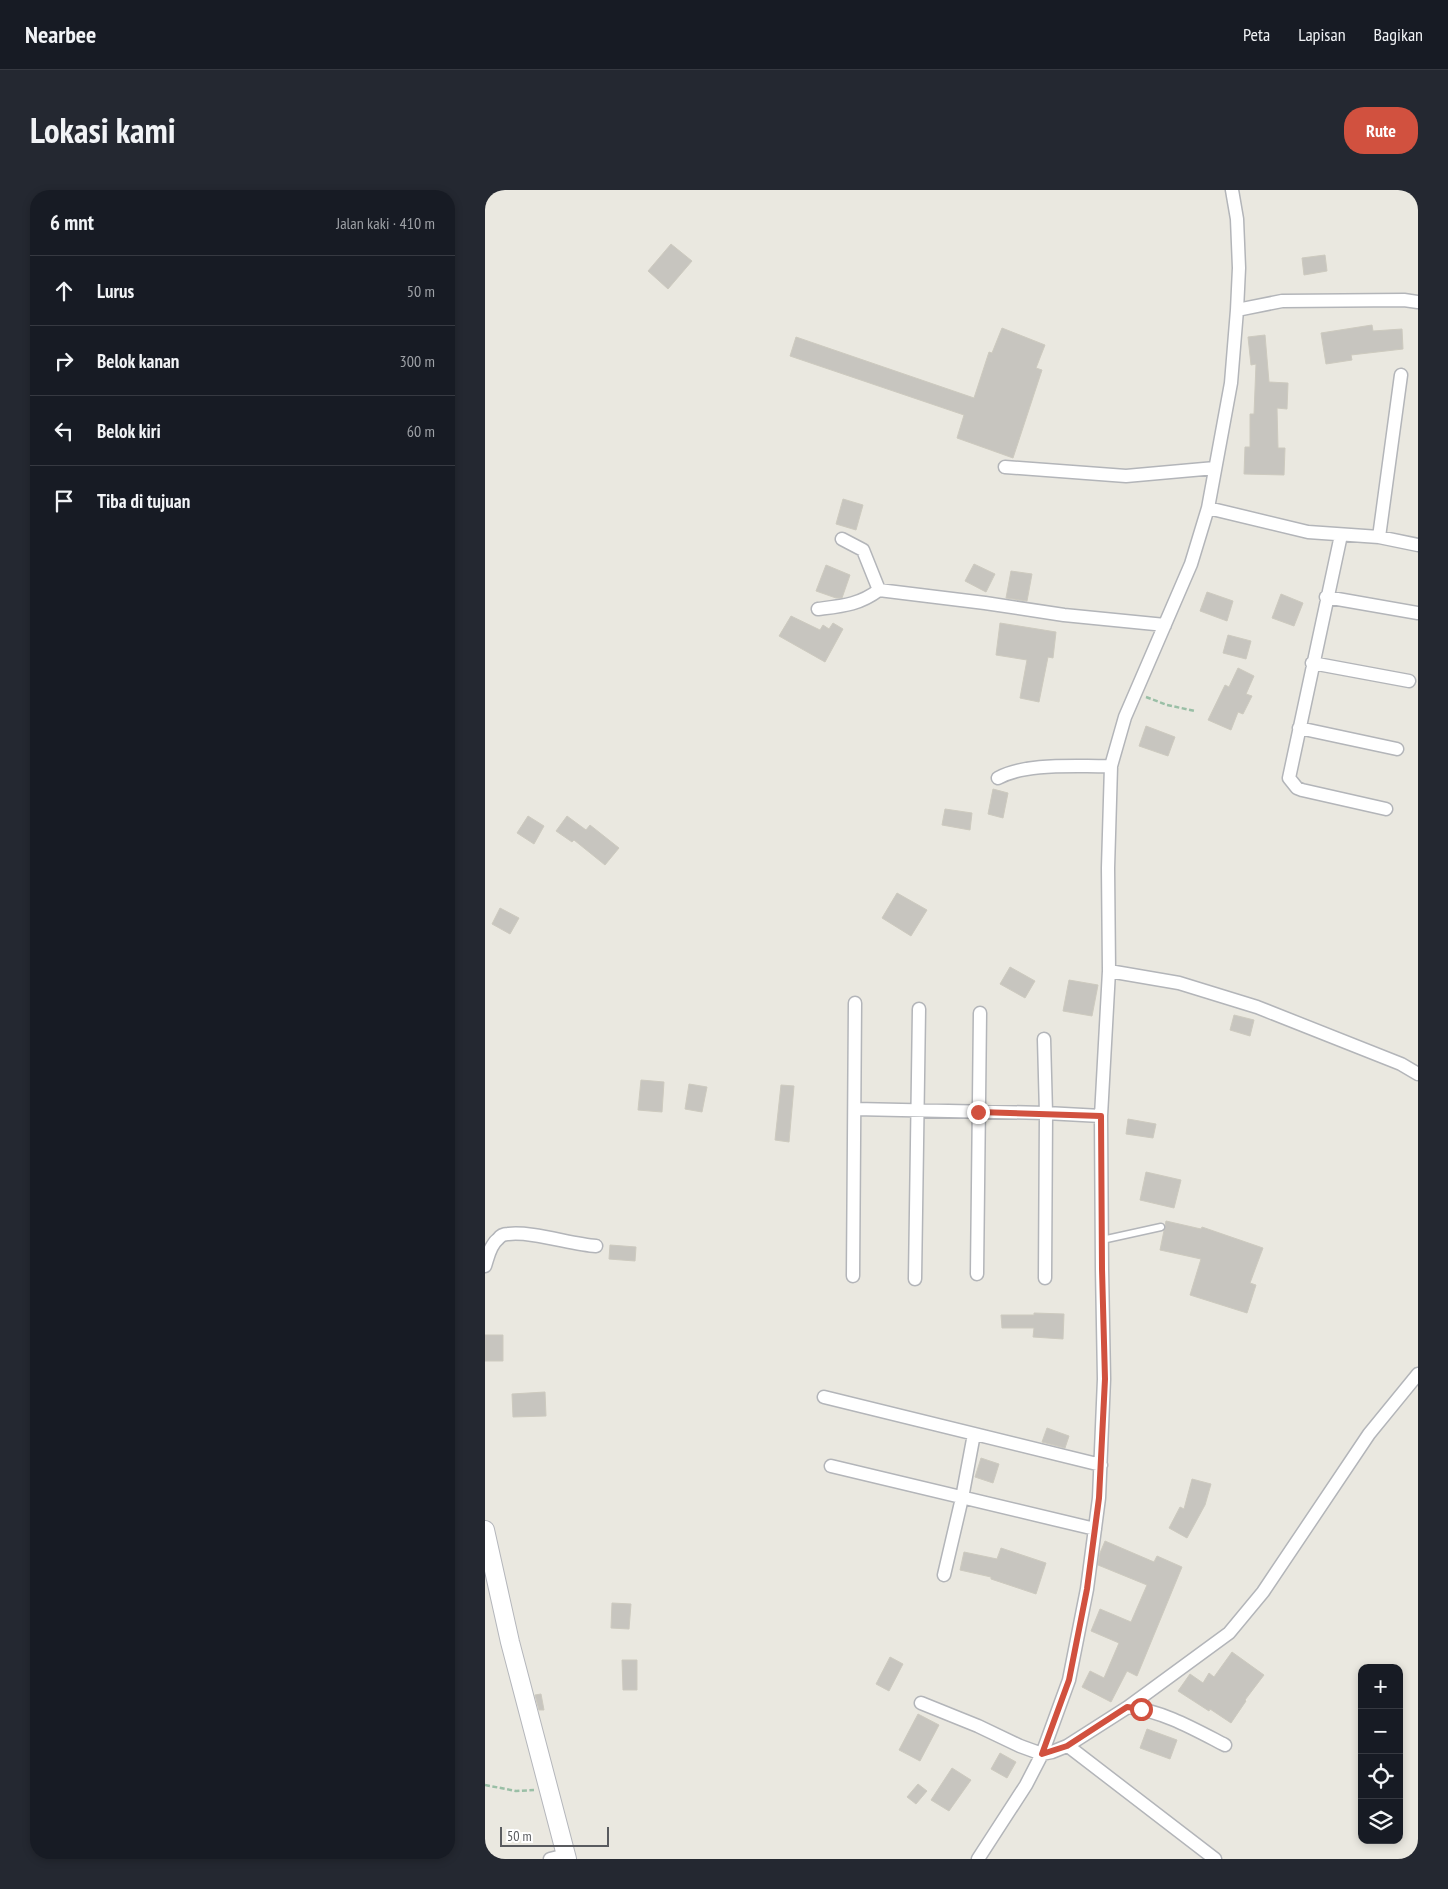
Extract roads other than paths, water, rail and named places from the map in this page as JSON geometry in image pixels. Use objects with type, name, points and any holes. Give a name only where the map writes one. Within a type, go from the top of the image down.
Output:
[{"type":"street","points":[[978,1859],[1026,1785],[1042,1754],[1069,1680],[1087,1589],[1101,1465],[1105,1379],[1101,1116],[1109,971],[1108,868],[1111,766],[1125,717],[1191,564],[1209,508],[1231,383],[1237,310],[1237,220],[1232,190]]},
{"type":"street","points":[[1237,310],[1282,301],[1404,300],[1418,302]]},
{"type":"street","points":[[1379,537],[1401,375]]},
{"type":"street","points":[[1005,467],[1126,476],[1215,468]]},
{"type":"street","points":[[1209,508],[1308,532],[1379,537],[1418,545]]},
{"type":"street","points":[[1341,535],[1326,597],[1289,778],[1293,785],[1302,790],[1386,809]]},
{"type":"street","points":[[843,539],[863,550],[879,590]]},
{"type":"street","points":[[818,609],[850,606],[879,590],[1064,615],[1165,625]]},
{"type":"street","points":[[1326,597],[1418,613]]},
{"type":"street","points":[[1312,664],[1409,681]]},
{"type":"street","points":[[1299,728],[1397,749]]},
{"type":"street","points":[[998,778],[1008,772],[1028,768],[1111,766]]},
{"type":"street","points":[[1109,971],[1179,983],[1257,1007],[1401,1064],[1418,1074]]},
{"type":"street","points":[[853,1276],[855,1003]]},
{"type":"street","points":[[915,1279],[919,1009]]},
{"type":"street","points":[[977,1274],[980,1013]]},
{"type":"street","points":[[1044,1039],[1046,1113],[1045,1278]]},
{"type":"street","points":[[855,1109],[1101,1116]]},
{"type":"street","points":[[485,1266],[491,1247],[496,1240],[509,1233],[596,1246]]},
{"type":"street","points":[[921,1703],[1042,1754],[1068,1746],[1127,1707],[1229,1633],[1243,1618],[1263,1592],[1369,1434],[1418,1374]]},
{"type":"street","points":[[825,1397],[1101,1465]]},
{"type":"street","points":[[944,1575],[962,1498],[974,1434]]},
{"type":"street","points":[[831,1466],[1095,1529]]},
{"type":"street","points":[[485,1530],[510,1642],[548,1788],[561,1858]]},
{"type":"street","points":[[1127,1707],[1153,1712],[1173,1719],[1225,1745]]},
{"type":"street","points":[[1068,1746],[1215,1859]]},
{"type":"lane","points":[[1102,1240],[1161,1227]]}]
